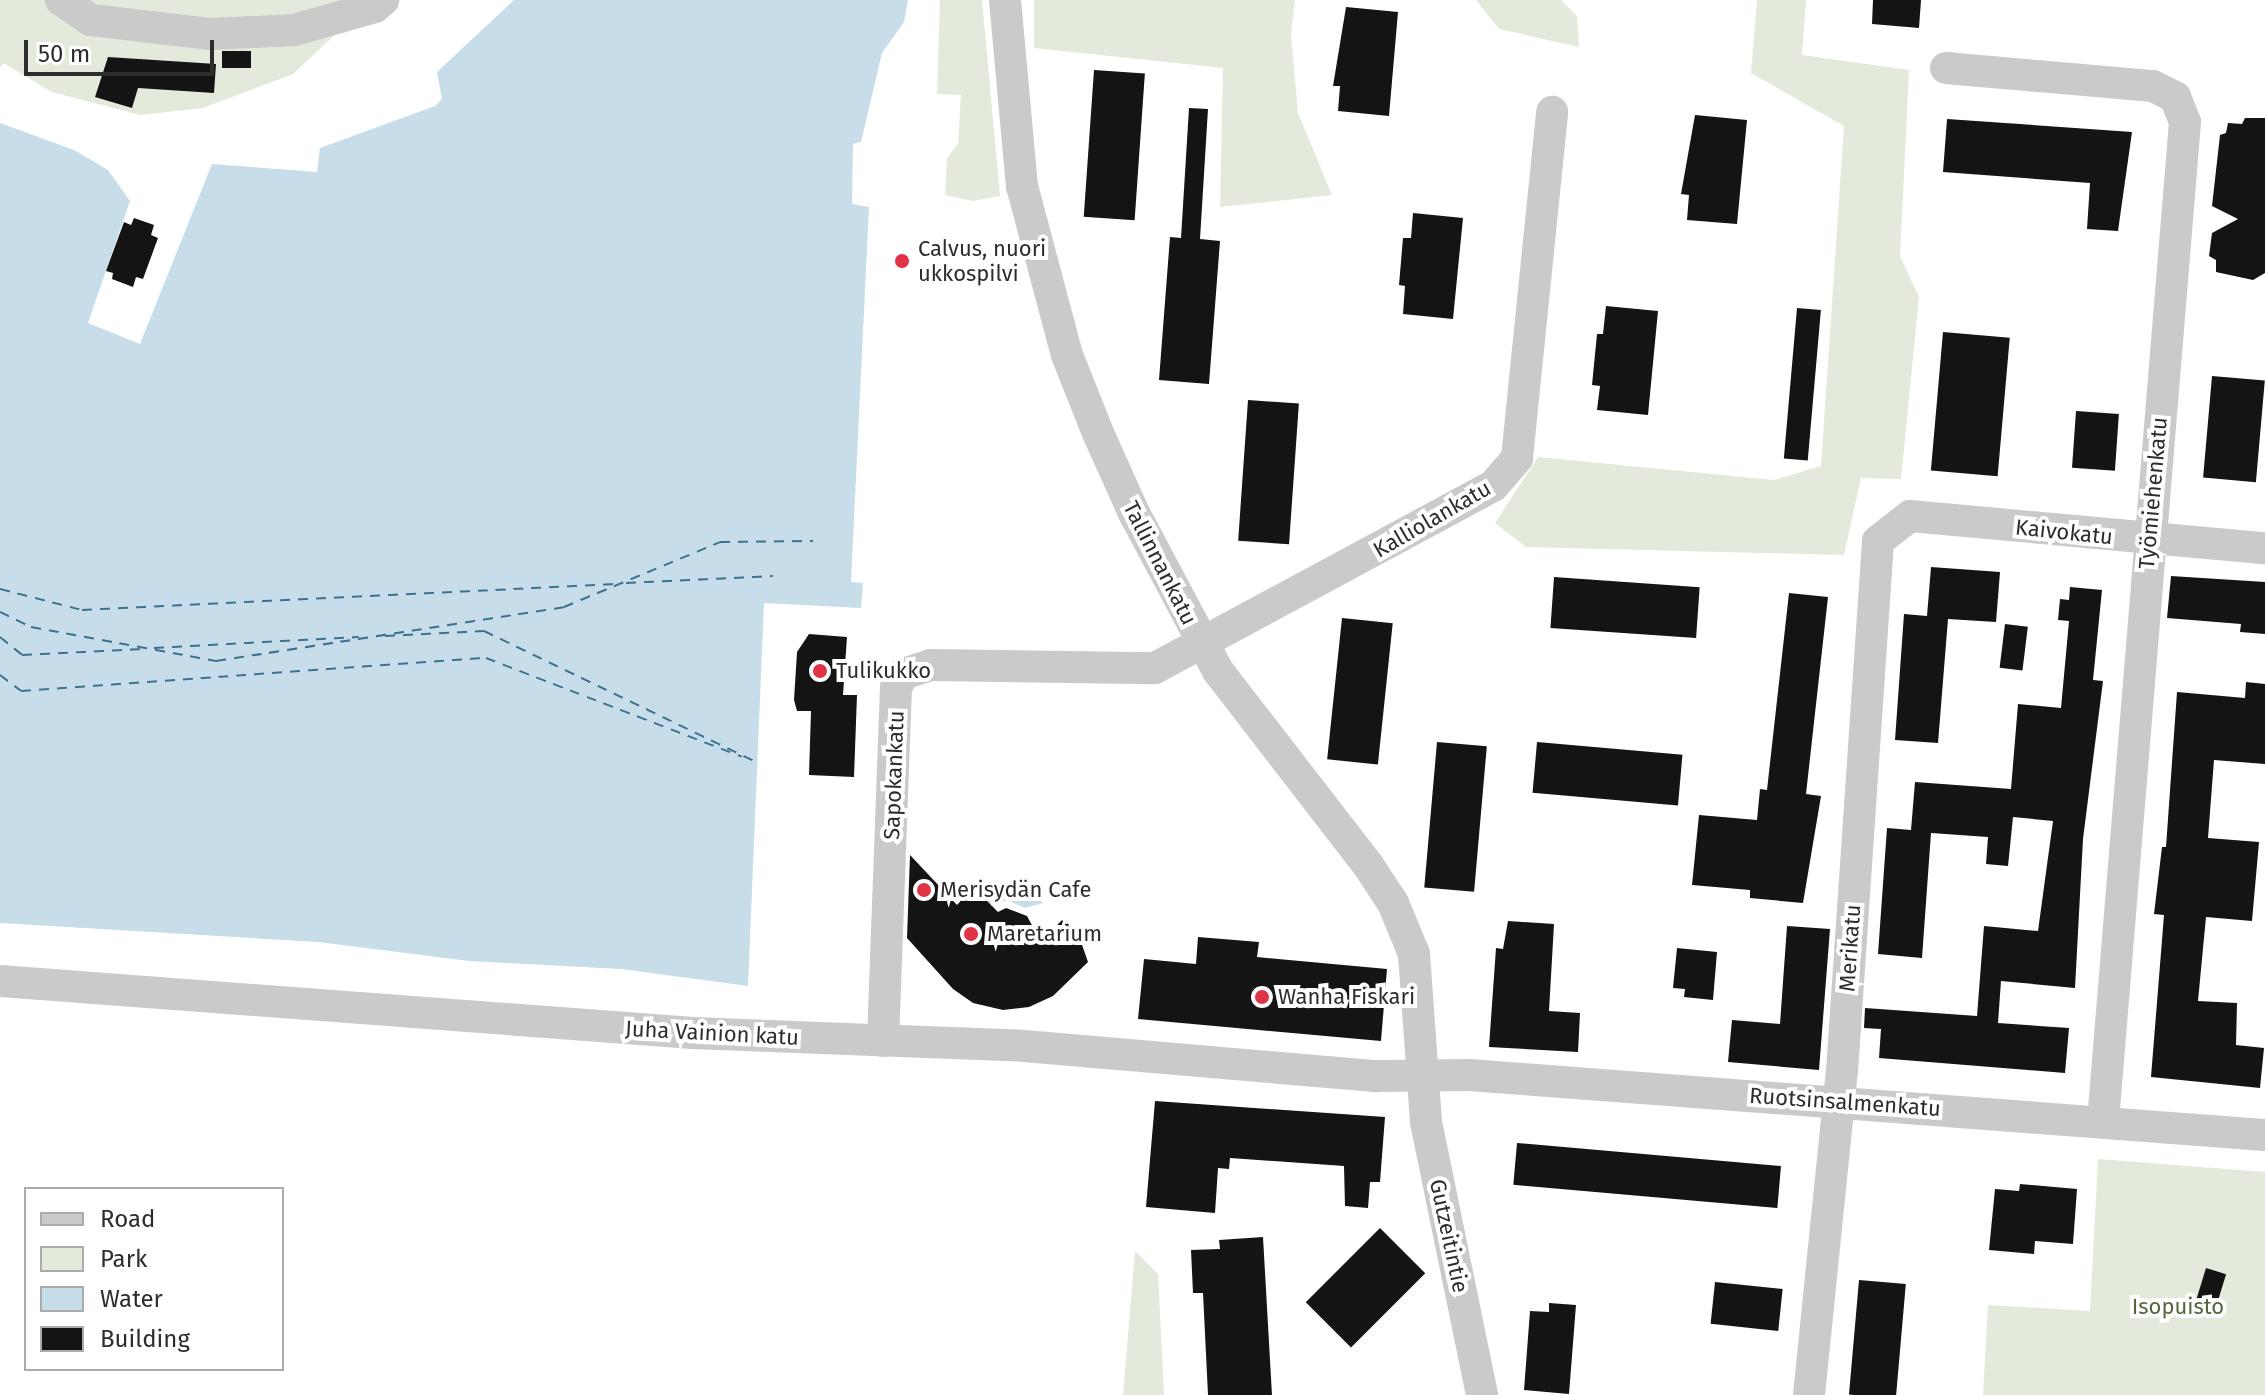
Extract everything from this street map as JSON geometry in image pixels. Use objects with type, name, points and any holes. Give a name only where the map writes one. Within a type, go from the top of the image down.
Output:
[{"type":"street","points":[[61,0],[91,20],[211,34],[294,30],[375,7],[383,0]]},
{"type":"street","name":"Tallinnankatu","points":[[1005,0],[1022,186],[1067,355],[1134,513],[1204,647],[1242,708],[1393,903],[1414,954],[1424,1075]]},
{"type":"street","name":"Työmiehenkatu","points":[[1946,68],[2153,86],[2175,97],[2185,122],[2103,1122]]},
{"type":"street","name":"Kalliolankatu","points":[[1204,647],[1493,486],[1517,458],[1552,112]]},
{"type":"street","name":"Kaivokatu","points":[[1910,516],[2149,540],[2265,548]]},
{"type":"street","name":"Merikatu","points":[[1809,1395],[1839,1101],[1878,541],[1910,516]]},
{"type":"street","name":"Sapokankatu","points":[[883,1041],[896,688],[903,674],[930,665],[1155,668],[1204,647]]},
{"type":"street","name":"Juha Vainion katu","points":[[0,981],[693,1033],[883,1041],[1424,1075]]},
{"type":"street","name":"Ruotsinsalmenkatu","points":[[1424,1075],[1839,1101],[2265,1135]]},
{"type":"street","name":"Gutzeitintie","points":[[1424,1075],[1426,1122],[1482,1395]]},
{"type":"green space","points":[[0,0],[372,0],[293,74],[203,108],[140,115],[52,92],[3,63],[0,68]]},
{"type":"green space","points":[[940,0],[982,0],[1000,196],[973,201],[945,195],[947,158],[958,144],[961,95],[937,94]]},
{"type":"green space","points":[[1034,0],[1295,0],[1291,34],[1298,113],[1332,195],[1220,207],[1223,68],[1034,48]]},
{"type":"green space","points":[[1476,0],[1561,0],[1577,16],[1579,47],[1499,29]]},
{"type":"green space","points":[[1757,0],[1806,0],[1802,55],[1909,70],[1900,256],[1919,297],[1901,479],[1861,478],[1844,555],[1526,547],[1495,523],[1538,457],[1774,480],[1821,466],[1844,126],[1751,73]]},
{"type":"green space","name":"Isopuisto","points":[[2098,1159],[2265,1172],[2265,1395],[1983,1395],[1988,1305],[2090,1311]]},
{"type":"green space","points":[[1135,1251],[1158,1274],[1164,1395],[1123,1395]]},
{"type":"water","points":[[514,0],[908,0],[904,22],[882,53],[861,142],[853,144],[852,204],[869,207],[851,582],[863,583],[861,608],[764,603],[748,986],[621,969],[469,961],[318,942],[0,923],[0,123],[74,150],[108,170],[130,201],[88,323],[140,344],[212,164],[317,172],[320,148],[435,106],[442,99],[437,72]]},
{"type":"water","points":[[1001,881],[1026,883],[1043,903],[1025,908],[1007,900],[993,907],[979,894]]},
{"type":"building","points":[[1873,0],[1921,0],[1919,28],[1872,24]]},
{"type":"building","points":[[1346,7],[1398,12],[1389,116],[1338,111],[1340,86],[1333,86]]},
{"type":"building","points":[[222,51],[251,51],[251,68],[222,68]]},
{"type":"building","points":[[108,57],[216,64],[214,93],[138,88],[132,108],[95,97]]},
{"type":"building","points":[[1094,70],[1145,74],[1135,220],[1084,217]]},
{"type":"building","points":[[1189,108],[1208,109],[1200,239],[1220,241],[1209,384],[1159,380],[1170,237],[1181,238]]},
{"type":"building","points":[[1695,115],[1747,120],[1737,224],[1687,220],[1689,195],[1681,194]]},
{"type":"building","points":[[2245,118],[2265,118],[2265,273],[2253,280],[2216,272],[2216,260],[2209,256],[2212,233],[2238,219],[2212,206],[2220,135],[2226,133],[2228,123],[2242,124]]},
{"type":"building","points":[[1947,119],[2132,132],[2118,231],[2087,229],[2090,183],[1943,172]]},
{"type":"building","points":[[1413,213],[1463,218],[1453,319],[1403,314],[1405,286],[1399,285],[1403,238],[1411,238]]},
{"type":"building","points":[[134,218],[154,225],[151,235],[158,238],[143,279],[136,277],[133,287],[112,279],[113,273],[106,271],[124,222],[131,225]]},
{"type":"building","points":[[1606,306],[1658,311],[1648,415],[1597,410],[1600,386],[1592,385],[1597,334],[1603,334]]},
{"type":"building","points":[[1797,308],[1821,310],[1808,461],[1784,458]]},
{"type":"building","points":[[1943,332],[2010,338],[1998,476],[1931,470]]},
{"type":"building","points":[[2212,376],[2265,381],[2256,482],[2203,478]]},
{"type":"building","points":[[1248,400],[1299,404],[1289,544],[1238,541]]},
{"type":"building","points":[[2076,411],[2119,414],[2115,471],[2072,468]]},
{"type":"building","points":[[1931,567],[2000,572],[1996,622],[1948,619],[1938,743],[1895,740],[1904,614],[1927,616]]},
{"type":"building","points":[[2171,576],[2265,582],[2265,634],[2240,632],[2241,624],[2167,618]]},
{"type":"building","points":[[1554,577],[1700,587],[1696,638],[1550,628]]},
{"type":"building","points":[[2070,587],[2102,590],[2093,680],[2103,681],[2083,839],[2075,988],[2001,981],[1998,1023],[2069,1028],[2065,1073],[1879,1058],[1881,1029],[1864,1028],[1865,1008],[1977,1016],[1984,926],[2038,931],[2053,821],[2013,817],[2008,866],[1986,864],[1988,837],[1931,833],[1922,958],[1878,954],[1887,828],[1911,830],[1915,782],[2011,789],[2018,704],[2061,708],[2069,621],[2058,620],[2060,599],[2069,600]]},
{"type":"building","points":[[1789,593],[1828,597],[1806,794],[1821,796],[1803,903],[1750,898],[1750,890],[1692,885],[1699,815],[1757,820],[1760,789],[1767,790]]},
{"type":"building","points":[[1342,618],[1393,623],[1378,765],[1327,759]]},
{"type":"building","points":[[2005,624],[2028,627],[2022,670],[2000,668]]},
{"type":"building","points":[[809,634],[847,637],[843,695],[857,695],[854,777],[809,775],[811,711],[797,711],[794,700],[797,652]]},
{"type":"building","points":[[2246,682],[2265,684],[2265,764],[2214,760],[2208,838],[2259,842],[2252,921],[2206,917],[2198,1001],[2237,1003],[2236,1045],[2264,1048],[2260,1088],[2151,1077],[2164,915],[2154,914],[2162,847],[2166,847],[2177,692],[2245,698]]},
{"type":"building","points":[[1437,742],[1487,746],[1474,892],[1424,887]]},
{"type":"building","points":[[1537,742],[1682,755],[1678,806],[1533,793]]},
{"type":"building","name":"Maretarium","points":[[910,855],[957,905],[973,887],[998,912],[1006,908],[1027,916],[1041,942],[1062,920],[1080,939],[1088,962],[1053,996],[1029,1007],[1003,1010],[973,1003],[953,989],[907,938]]},
{"type":"building","points":[[1508,921],[1554,924],[1549,1011],[1580,1013],[1578,1052],[1489,1047],[1496,948],[1503,949]]},
{"type":"building","points":[[1787,926],[1830,929],[1819,1070],[1728,1062],[1732,1020],[1780,1024]]},
{"type":"building","name":"Wanha Fiskari","points":[[1198,937],[1259,942],[1257,957],[1387,969],[1381,1041],[1138,1019],[1144,959],[1196,964]]},
{"type":"building","points":[[1677,948],[1717,952],[1713,1000],[1684,997],[1685,989],[1673,988]]},
{"type":"building","points":[[1155,1101],[1385,1117],[1380,1182],[1370,1182],[1368,1208],[1345,1206],[1344,1166],[1230,1158],[1229,1169],[1218,1168],[1215,1213],[1146,1207]]},
{"type":"building","points":[[1517,1143],[1781,1166],[1777,1208],[1513,1185]]},
{"type":"building","points":[[2020,1184],[2077,1189],[2073,1244],[2035,1241],[2034,1254],[1989,1250],[1995,1189],[2019,1191]]},
{"type":"building","points":[[1380,1228],[1425,1273],[1351,1348],[1306,1302]]},
{"type":"building","points":[[1263,1237],[1272,1395],[1208,1395],[1203,1293],[1193,1293],[1191,1250],[1220,1249],[1219,1240]]},
{"type":"building","points":[[2206,1268],[2226,1274],[2213,1316],[2193,1310]]},
{"type":"building","points":[[1859,1280],[1906,1284],[1896,1395],[1849,1395]]},
{"type":"building","points":[[1715,1282],[1783,1289],[1778,1331],[1711,1324]]},
{"type":"building","points":[[1549,1303],[1576,1305],[1569,1394],[1524,1390],[1530,1311],[1549,1312]]},
{"type":"ferry route","points":[[0,612],[31,627],[216,661],[564,607],[720,542],[813,541]]},
{"type":"ferry route","points":[[626,583],[773,576]]},
{"type":"ferry route","points":[[0,589],[82,610],[615,584]]},
{"type":"ferry route","points":[[385,636],[484,631],[758,763]]},
{"type":"ferry route","points":[[0,637],[22,655],[143,649]]},
{"type":"ferry route","points":[[154,648],[359,637]]},
{"type":"ferry route","points":[[0,675],[21,691],[486,658],[742,757]]},
{"type":"place","name":"Calvus, nuori ukkospilvi","points":[[902,261]]},
{"type":"place","name":"Tulikukko","points":[[820,671]]},
{"type":"place","name":"Merisydän Cafe","points":[[924,890]]},
{"type":"place","name":"Maretarium","points":[[971,934]]},
{"type":"place","name":"Wanha Fiskari","points":[[1262,997]]}]
